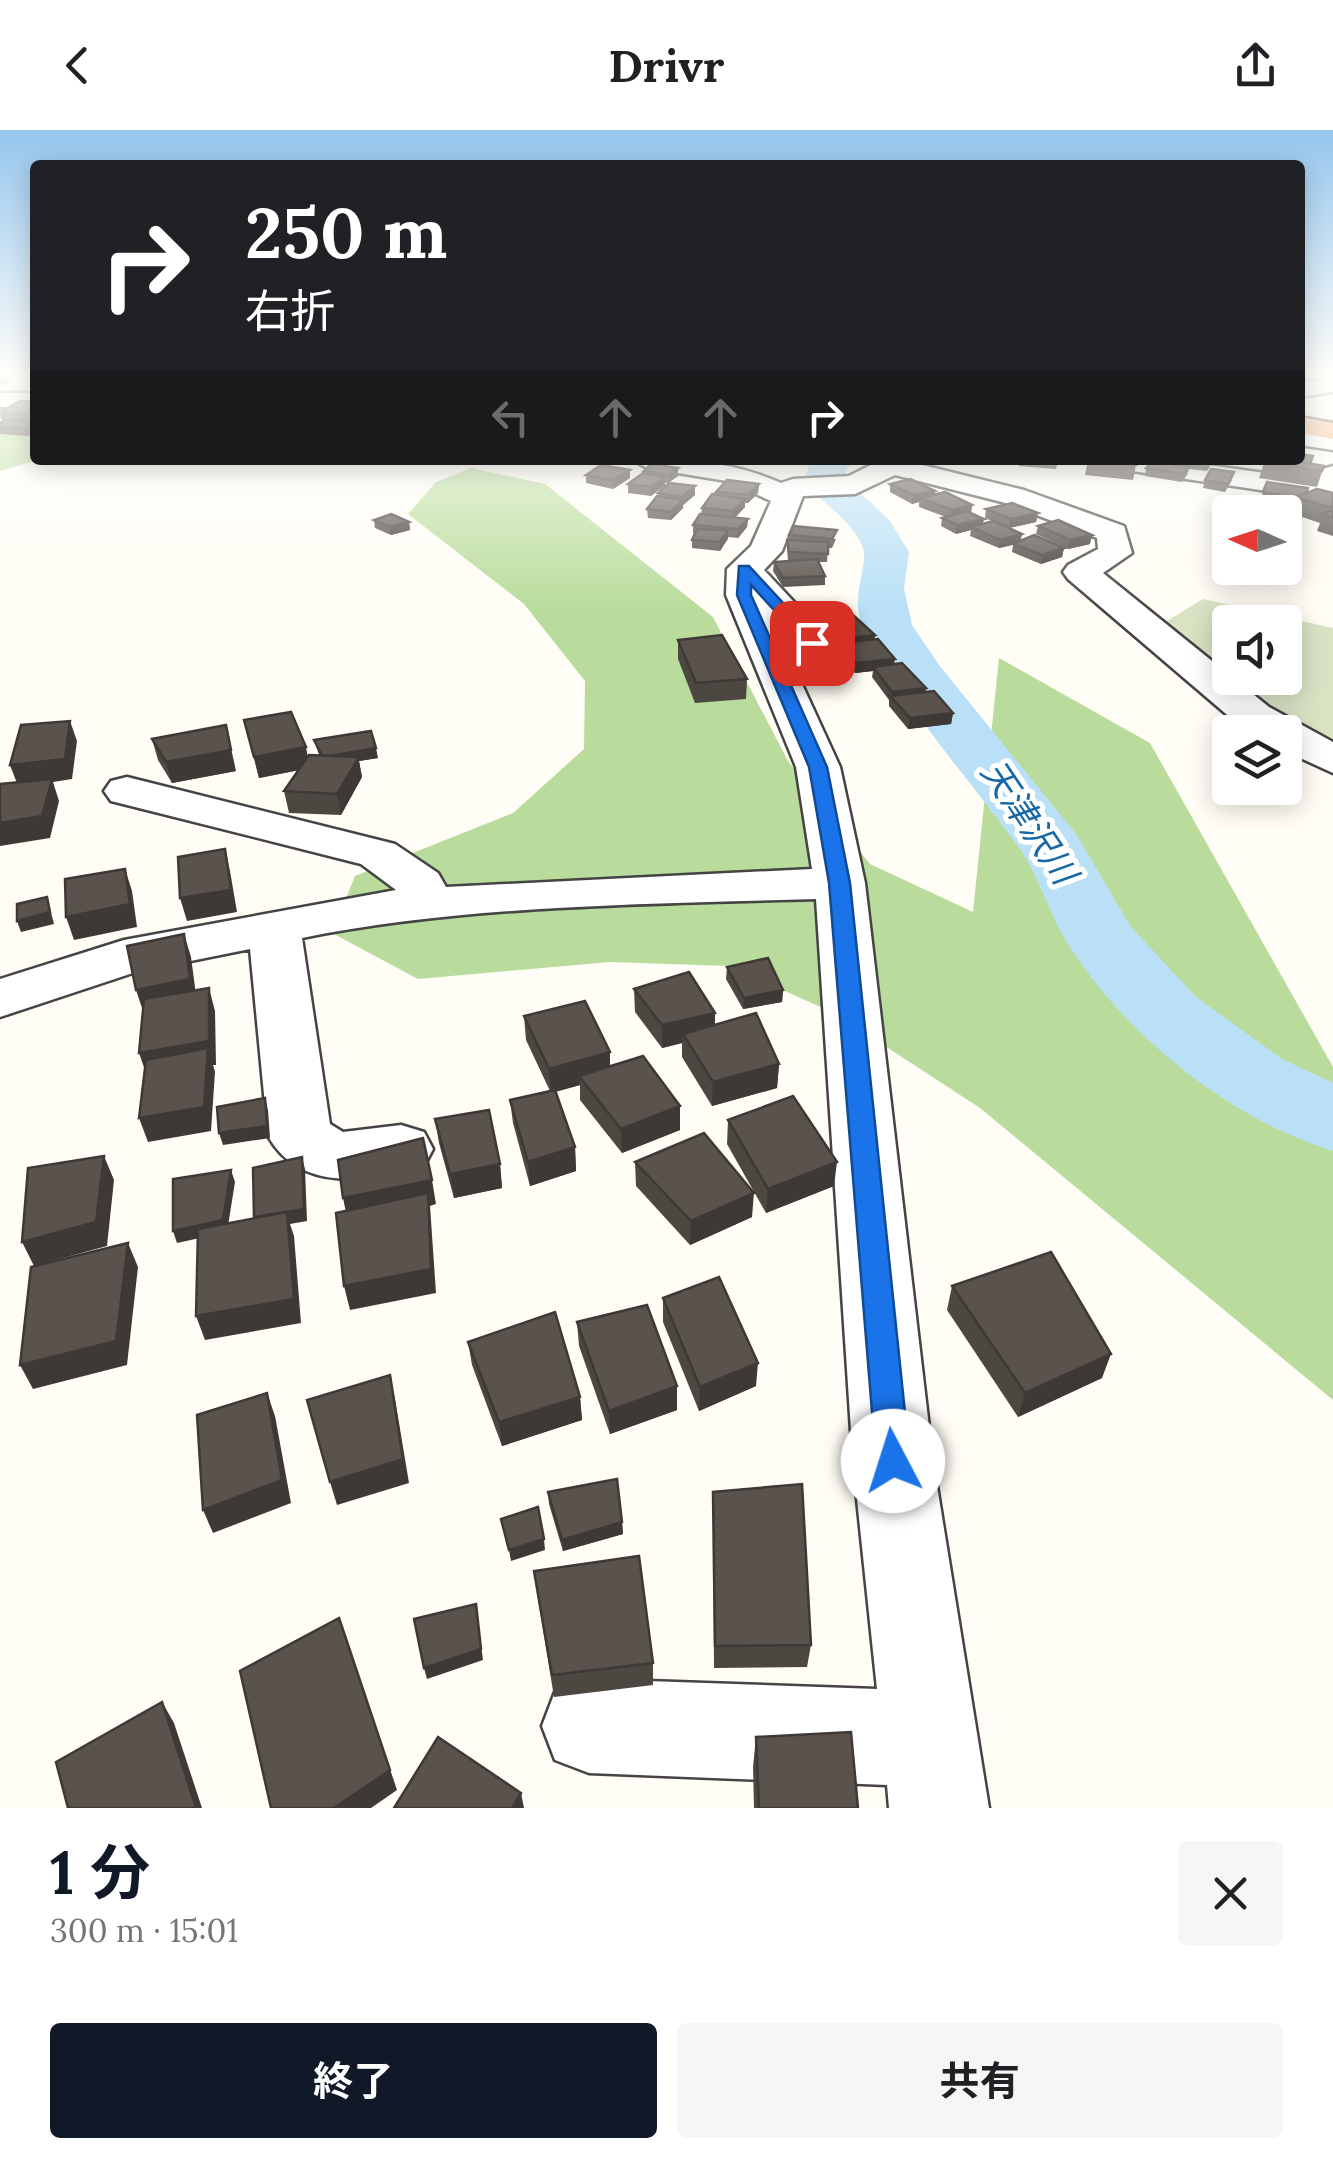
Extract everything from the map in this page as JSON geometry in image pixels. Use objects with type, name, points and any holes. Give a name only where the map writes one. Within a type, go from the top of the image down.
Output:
[{"type":"street","points":[[683,465],[734,472],[801,492],[863,482],[894,465]]},
{"type":"street","points":[[905,465],[1013,496],[1113,533],[1115,553],[1080,572],[1253,715]]},
{"type":"street","points":[[1147,465],[1321,490],[1333,475]]},
{"type":"street","points":[[744,569],[766,551],[801,492]]},
{"type":"street","points":[[744,569],[835,667]]},
{"type":"street","points":[[589,1726],[935,1774],[893,1461],[840,883],[818,767],[744,595],[744,569]]},
{"type":"street","points":[[1302,743],[1333,760]]},
{"type":"street","points":[[127,791],[378,854],[420,884],[424,905]]},
{"type":"street","points":[[0,998],[124,956],[380,907],[678,888],[840,883]]},
{"type":"street","points":[[274,928],[300,1136],[334,1157],[401,1149]]},
{"type":"green space","points":[[0,453],[30,453],[30,462],[0,471]]},
{"type":"green space","points":[[471,468],[545,484],[713,617],[788,761],[870,864],[973,912],[999,658],[1150,743],[1333,1067],[1333,1400],[980,1108],[836,1014],[729,966],[610,962],[418,979],[332,933],[355,876],[513,813],[584,749],[585,681],[524,604],[408,514],[436,482]]},
{"type":"green space","points":[[1203,599],[1230,605],[1212,605],[1212,671],[1157,627]]},
{"type":"green space","points":[[1302,621],[1333,628],[1333,749],[1302,733],[1302,715],[1267,715],[1242,695],[1302,695]]},
{"type":"building","points":[[1305,463],[1324,466],[1322,471],[1283,465]]},
{"type":"building","points":[[601,465],[630,470],[613,480],[586,475]]},
{"type":"building","points":[[650,465],[678,468],[668,475],[644,471]]},
{"type":"building","points":[[1149,465],[1189,467],[1184,474],[1146,468]]},
{"type":"building","points":[[1211,469],[1234,472],[1228,484],[1205,480]]},
{"type":"building","points":[[643,473],[665,477],[651,487],[628,484]]},
{"type":"building","points":[[910,479],[935,491],[913,495],[890,484]]},
{"type":"building","points":[[727,480],[759,484],[748,495],[716,492]]},
{"type":"building","points":[[1267,482],[1308,488],[1300,495],[1263,492]]},
{"type":"building","points":[[669,483],[695,486],[682,497],[658,493]]},
{"type":"building","points":[[1317,489],[1333,493],[1333,508],[1302,499],[1300,495]]},
{"type":"building","points":[[945,492],[972,505],[952,510],[920,498]]},
{"type":"building","points":[[712,494],[745,499],[733,511],[702,508]]},
{"type":"building","points":[[657,496],[683,500],[671,512],[647,509]]},
{"type":"building","points":[[1012,503],[1038,513],[1011,519],[986,509]]},
{"type":"building","points":[[966,511],[984,519],[957,525],[942,518]]},
{"type":"building","points":[[391,514],[409,522],[390,527],[374,520]]},
{"type":"building","points":[[700,514],[748,519],[738,529],[693,525]]},
{"type":"building","points":[[1058,520],[1092,535],[1070,540],[1038,526]]},
{"type":"building","points":[[993,521],[1022,534],[1000,540],[971,527]]},
{"type":"building","points":[[793,526],[837,530],[832,539],[789,535]]},
{"type":"building","points":[[697,529],[728,530],[720,542],[692,540]]},
{"type":"building","points":[[1034,535],[1064,548],[1042,555],[1013,544]]},
{"type":"building","points":[[787,540],[828,542],[828,554],[789,552]]},
{"type":"building","points":[[817,559],[825,576],[783,578],[774,562]]},
{"type":"building","points":[[853,615],[875,635],[837,640],[819,621]]},
{"type":"building","points":[[722,635],[747,679],[696,683],[678,640]]},
{"type":"building","points":[[878,639],[895,659],[856,663],[842,643]]},
{"type":"building","points":[[902,663],[926,688],[892,692],[873,667]]},
{"type":"building","points":[[934,691],[953,713],[910,718],[890,696]]},
{"type":"building","points":[[291,712],[306,747],[254,757],[244,720]]},
{"type":"building","points":[[70,721],[65,759],[10,765],[21,725]]},
{"type":"building","points":[[226,725],[231,750],[166,762],[152,739]]},
{"type":"building","points":[[371,731],[376,748],[330,756],[322,755],[314,740]]},
{"type":"building","points":[[309,755],[359,757],[337,794],[284,791]]},
{"type":"building","points":[[52,779],[42,816],[0,823],[0,784]]},
{"type":"building","points":[[225,849],[231,890],[180,898],[178,857]]},
{"type":"building","points":[[125,869],[130,904],[66,917],[65,879]]},
{"type":"building","points":[[47,897],[50,912],[17,921],[17,904]]},
{"type":"building","points":[[184,934],[190,979],[136,990],[127,946]]},
{"type":"building","points":[[768,958],[783,990],[744,998],[727,967]]},
{"type":"building","points":[[689,972],[715,1013],[662,1025],[634,989]]},
{"type":"building","points":[[209,988],[209,1041],[139,1053],[144,999]]},
{"type":"building","points":[[585,1001],[610,1052],[549,1069],[524,1016]]},
{"type":"building","points":[[756,1013],[779,1064],[713,1082],[683,1034]]},
{"type":"building","points":[[208,1048],[204,1107],[139,1118],[146,1060]]},
{"type":"building","points":[[643,1056],[680,1106],[621,1129],[579,1076]]},
{"type":"building","points":[[555,1090],[575,1147],[528,1162],[510,1100]]},
{"type":"building","points":[[793,1096],[837,1162],[768,1189],[728,1120]]},
{"type":"building","points":[[265,1098],[267,1126],[219,1133],[217,1107]]},
{"type":"building","points":[[489,1110],[500,1164],[450,1174],[435,1119]]},
{"type":"building","points":[[704,1133],[754,1193],[691,1221],[635,1162]]},
{"type":"building","points":[[423,1138],[432,1180],[343,1198],[338,1160]]},
{"type":"building","points":[[104,1156],[96,1222],[22,1242],[28,1168]]},
{"type":"building","points":[[302,1157],[304,1209],[254,1217],[253,1168]]},
{"type":"building","points":[[231,1170],[223,1220],[173,1231],[173,1179]]},
{"type":"building","points":[[428,1193],[431,1269],[344,1286],[336,1213]]},
{"type":"building","points":[[287,1212],[294,1299],[196,1316],[198,1229]]},
{"type":"building","points":[[128,1243],[116,1341],[20,1365],[31,1267]]},
{"type":"building","points":[[1051,1252],[1111,1354],[1025,1393],[952,1286]]},
{"type":"building","points":[[719,1277],[758,1363],[700,1387],[663,1298]]},
{"type":"building","points":[[647,1305],[677,1386],[609,1411],[577,1322]]},
{"type":"building","points":[[555,1312],[580,1397],[499,1422],[468,1342]]},
{"type":"building","points":[[390,1375],[403,1459],[330,1482],[307,1400]]},
{"type":"building","points":[[267,1393],[282,1480],[203,1510],[197,1415]]},
{"type":"building","points":[[617,1479],[622,1522],[562,1540],[548,1492]]},
{"type":"building","points":[[802,1484],[811,1645],[715,1646],[713,1492]]},
{"type":"building","points":[[538,1507],[544,1539],[509,1550],[501,1519]]},
{"type":"building","points":[[639,1556],[653,1663],[552,1675],[534,1571]]},
{"type":"building","points":[[476,1604],[481,1649],[424,1668],[414,1619]]},
{"type":"building","points":[[339,1618],[390,1770],[334,1808],[271,1808],[240,1671]]},
{"type":"building","points":[[162,1702],[196,1808],[68,1808],[56,1762]]},
{"type":"building","points":[[851,1732],[858,1808],[759,1808],[756,1737]]},
{"type":"building","points":[[438,1737],[521,1793],[512,1808],[394,1808]]},
{"type":"waterway","name":"天津沢川","points":[[828,465],[824,480],[875,530],[887,552],[880,589],[887,625],[919,675],[1053,848],[1101,938],[1168,1015],[1253,1079],[1333,1120]]},
{"type":"route","points":[[812,643],[744,569],[744,595],[818,767],[840,883],[893,1461]]}]
